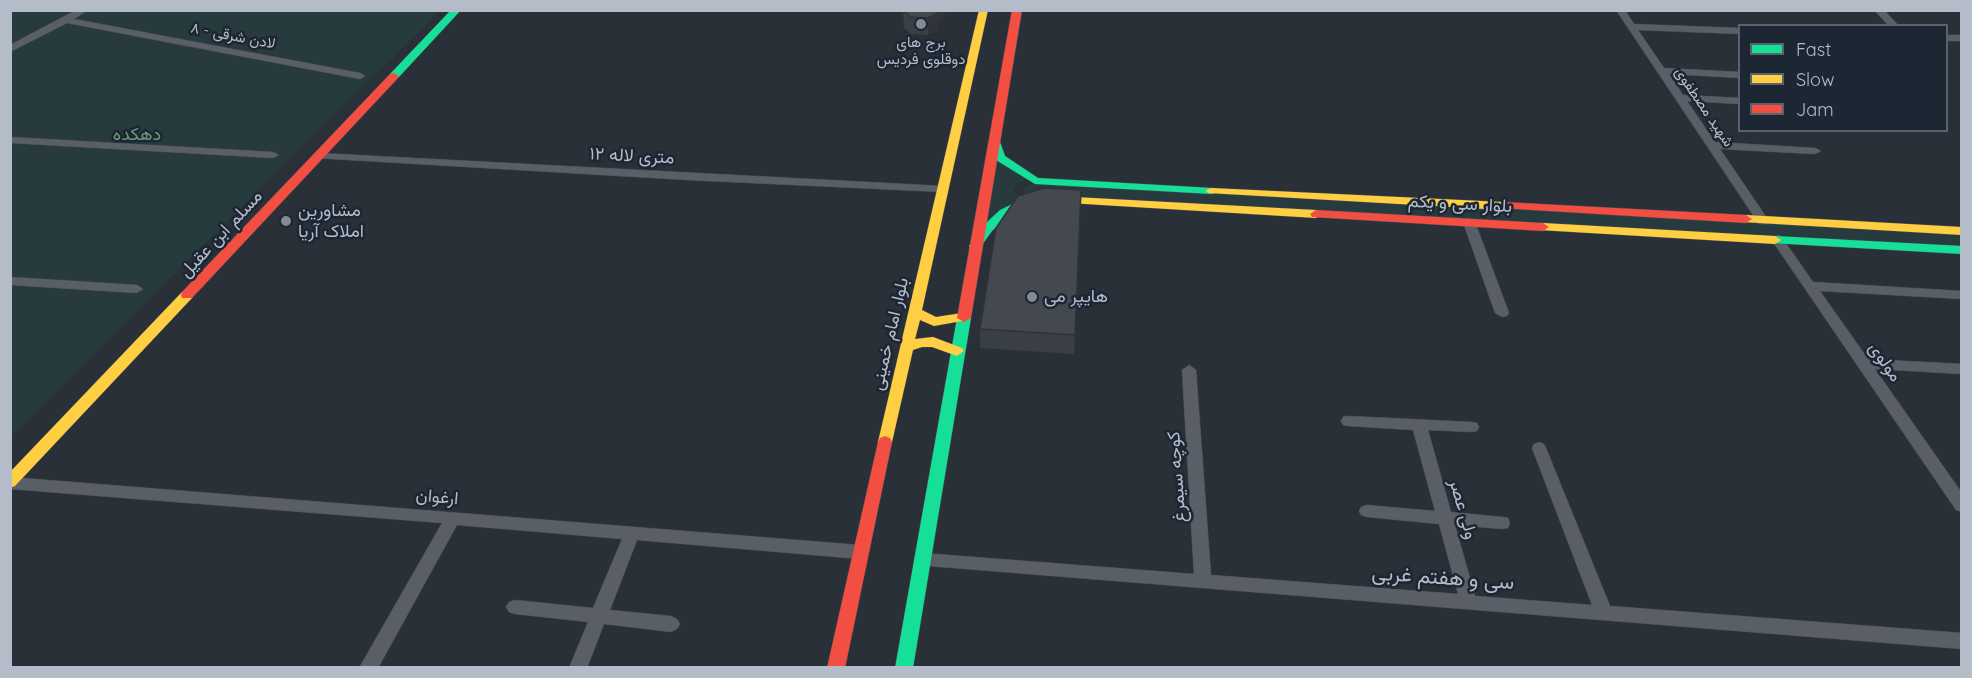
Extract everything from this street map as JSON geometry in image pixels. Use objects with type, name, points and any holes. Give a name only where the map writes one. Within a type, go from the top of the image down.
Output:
[{"type":"main road","name":"مسلم ابن عقیل","points":[[10,483],[457,10]]},
{"type":"main road","name":"بلوار امام خمینی","points":[[836,668],[905,348],[984,10]]},
{"type":"main road","points":[[904,668],[962,317],[1017,10]]},
{"type":"main road","points":[[995,142],[1000,158],[1035,181]]},
{"type":"main road","points":[[1029,199],[1020,194],[1017,189],[1025,183],[1035,181]]},
{"type":"main road","name":"بلوار سی و یکم","points":[[1035,181],[1962,231]]},
{"type":"main road","points":[[975,246],[988,228],[1004,213],[1029,199]]},
{"type":"main road","name":"بلوار سی و یکم","points":[[1029,199],[1962,250]]},
{"type":"main road","points":[[914,310],[923,318],[934,322],[962,317]]},
{"type":"main road","points":[[905,348],[921,342],[933,342],[957,351]]},
{"type":"street","points":[[10,49],[84,10]]},
{"type":"street","name":"شهید مصطفوی","points":[[1620,10],[1763,221]]},
{"type":"street","points":[[1878,10],[1893,24]]},
{"type":"street","name":"لادن شرقی - ۸","points":[[66,20],[360,76]]},
{"type":"street","points":[[1633,27],[1738,31]]},
{"type":"street","points":[[1662,71],[1738,75]]},
{"type":"street","points":[[1680,98],[1738,101]]},
{"type":"street","points":[[10,140],[273,155]]},
{"type":"street","points":[[1711,145],[1815,151]]},
{"type":"street","name":"۱۲ متری لاله","points":[[319,156],[699,178],[942,189]]},
{"type":"street","points":[[1469,222],[1502,313]]},
{"type":"street","name":"مولوی","points":[[1777,239],[1962,506]]},
{"type":"street","points":[[10,280],[136,289]]},
{"type":"street","points":[[1809,286],[1962,295]]},
{"type":"street","points":[[1864,364],[1962,369]]},
{"type":"street","name":"کوچه سیمرغ","points":[[1190,370],[1203,582]]},
{"type":"street","points":[[1348,421],[1472,428]]},
{"type":"street","name":"ولی عصر","points":[[1419,425],[1469,603]]},
{"type":"street","points":[[1539,448],[1604,613]]},
{"type":"street","name":"ارغوان","points":[[10,483],[860,552]]},
{"type":"street","points":[[1367,511],[1502,523]]},
{"type":"street","points":[[368,668],[453,518]]},
{"type":"street","points":[[578,668],[632,533]]},
{"type":"street","name":"سی و هفتم غربی","points":[[922,560],[1962,640]]},
{"type":"street","points":[[515,607],[671,624]]},
{"type":"green space","name":"دهکده","points":[[11,11],[439,11],[11,436]]},
{"type":"green space","points":[[995,158],[1027,179],[1013,190],[1021,198],[982,227]]},
{"type":"green space","points":[[1035,183],[1961,233],[1961,248],[1026,194],[1022,189]]},
{"type":"building","points":[[903,10],[938,10],[938,13],[928,18],[910,17]]},
{"type":"building","name":"هایپر می","points":[[1044,188],[1081,190],[1075,335],[980,329],[996,228],[1018,196]]},
{"type":"traffic: fast","points":[[394,76],[457,10]]},
{"type":"traffic: fast","points":[[995,142],[1000,158],[1035,181],[1212,191]]},
{"type":"traffic: fast","points":[[975,246],[988,228],[1004,213],[1029,199]]},
{"type":"traffic: fast","points":[[1775,240],[1962,250]]},
{"type":"traffic: fast","points":[[904,668],[964,318]]},
{"type":"traffic: slow","points":[[885,442],[984,10]]},
{"type":"traffic: slow","points":[[1212,191],[1503,206]]},
{"type":"traffic: slow","points":[[1056,200],[1316,214]]},
{"type":"traffic: slow","points":[[1746,219],[1962,231]]},
{"type":"traffic: slow","points":[[1543,227],[1775,240]]},
{"type":"traffic: slow","points":[[10,482],[187,295]]},
{"type":"traffic: slow","points":[[914,311],[934,322],[962,317]]},
{"type":"traffic: slow","points":[[905,348],[921,342],[933,342],[957,351]]},
{"type":"traffic: jam","points":[[964,318],[1017,10]]},
{"type":"traffic: jam","points":[[187,295],[394,76]]},
{"type":"traffic: jam","points":[[1503,206],[1746,219]]},
{"type":"traffic: jam","points":[[1316,214],[1543,227]]},
{"type":"traffic: jam","points":[[836,668],[885,442]]},
{"type":"place","name":"برج های دوقلوی فردیس","points":[[921,24]]},
{"type":"place","name":"مشاورین املاک آریا","points":[[286,221]]},
{"type":"place","name":"هایپر می","points":[[1032,297]]}]
